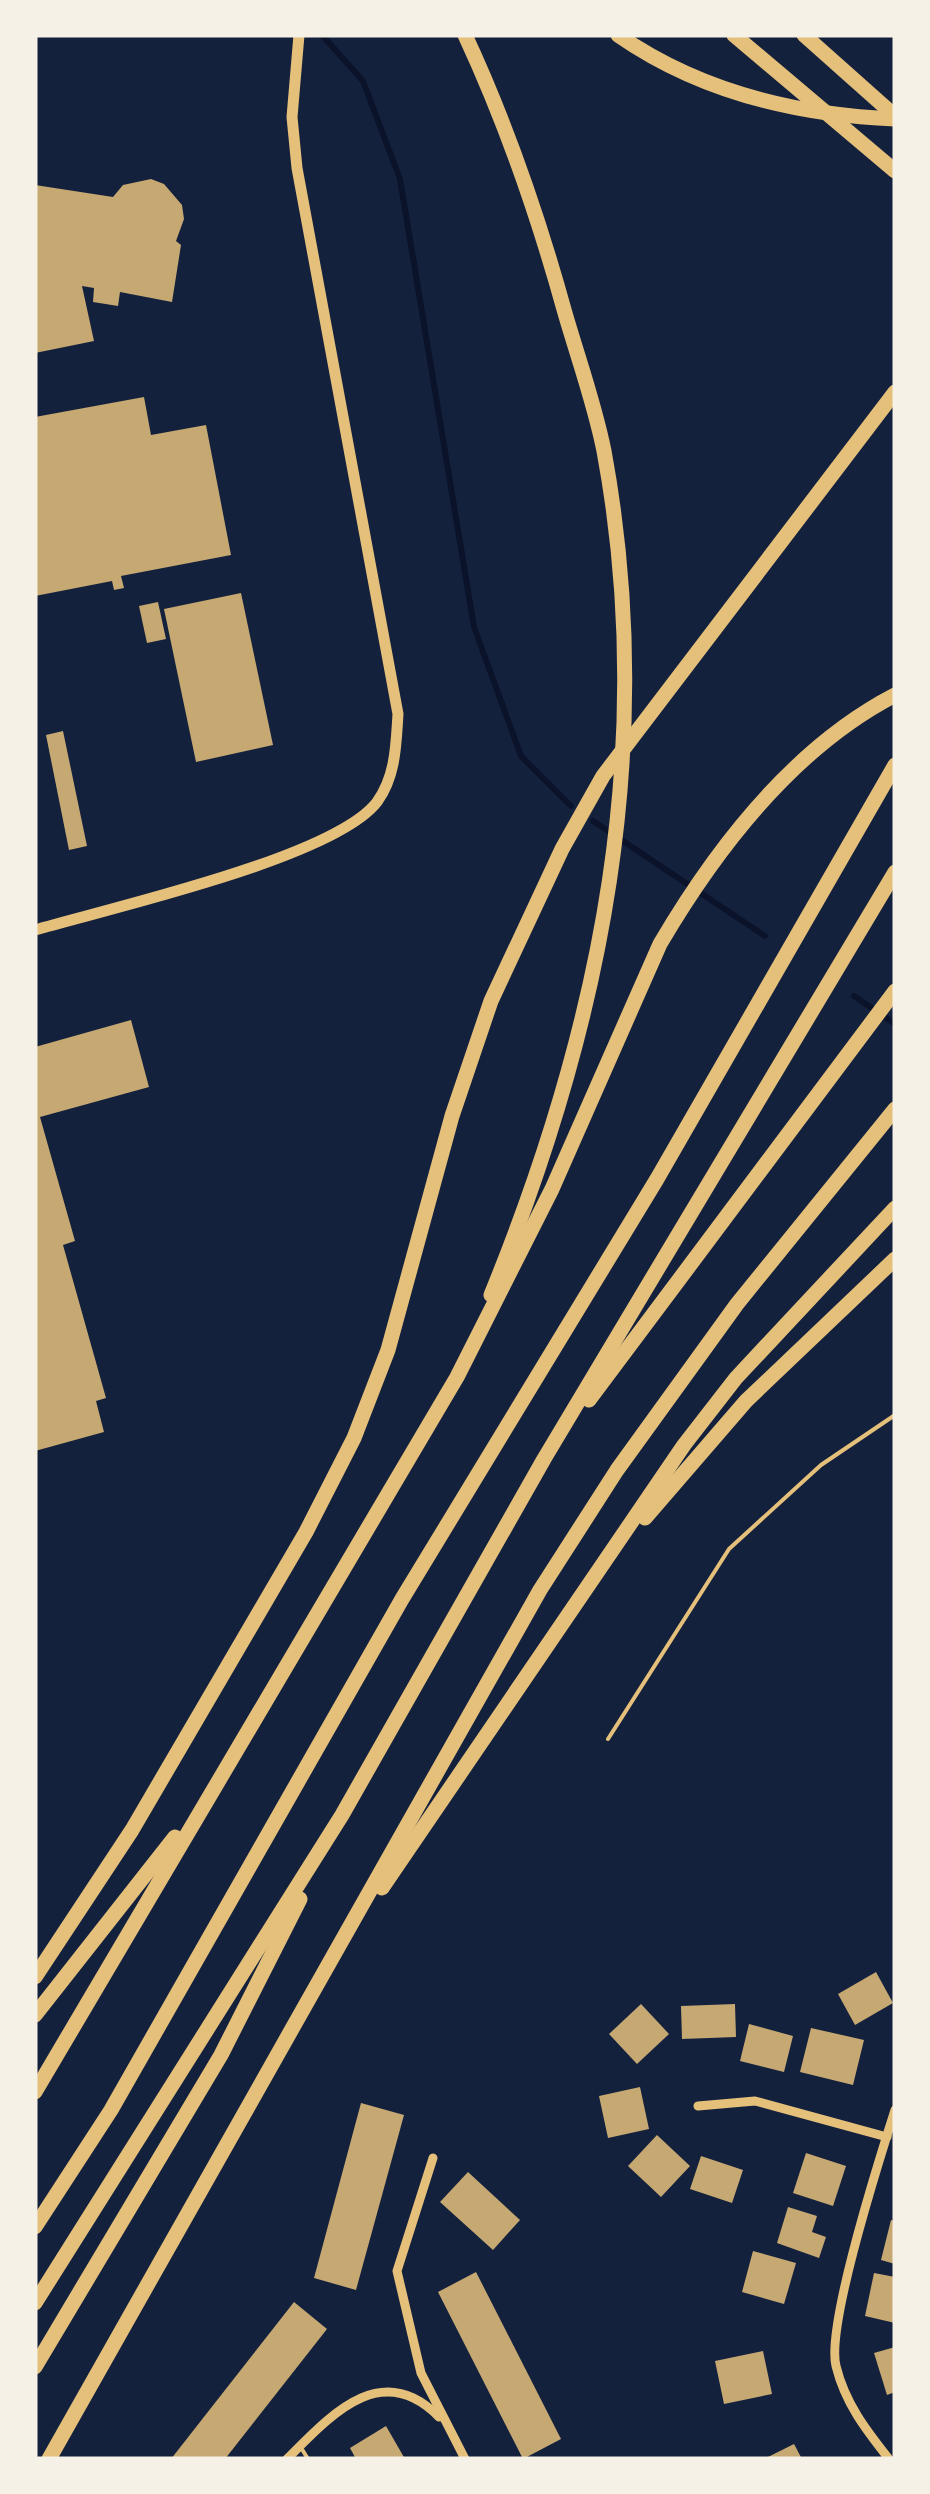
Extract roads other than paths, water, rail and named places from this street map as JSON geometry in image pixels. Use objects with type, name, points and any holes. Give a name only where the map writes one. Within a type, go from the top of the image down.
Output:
[{"type":"highway","points":[[456,1378],[550,1143],[581,1037],[609,891],[621,770],[626,648],[622,580],[603,449],[547,249],[465,35]]},
{"type":"highway","points":[[618,35],[700,82],[766,102],[852,118],[895,118]]},
{"type":"highway","points":[[734,35],[895,171]]},
{"type":"highway","points":[[804,35],[895,118]]},
{"type":"highway","points":[[35,1978],[132,1830],[306,1532],[354,1438],[388,1350],[452,1116],[491,1002],[562,849],[603,776],[895,392]]},
{"type":"highway","points":[[35,2092],[456,1378],[506,1286],[660,944],[697,882],[742,824],[816,750],[895,694]]},
{"type":"highway","points":[[35,2227],[111,2110],[402,1599],[657,1179],[895,765]]},
{"type":"highway","points":[[35,2303],[342,1815],[544,1459],[895,872]]},
{"type":"highway","points":[[544,1459],[895,991]]},
{"type":"highway","points":[[49,2459],[540,1590],[617,1470],[737,1304],[895,1109]]},
{"type":"highway","points":[[332,1962],[684,1445],[736,1378],[895,1208]]},
{"type":"highway","points":[[600,1571],[746,1401],[895,1259]]},
{"type":"highway","points":[[35,2015],[214,1786]]},
{"type":"highway","points":[[35,2366],[221,2055],[342,1815]]},
{"type":"street","points":[[35,930],[274,859],[340,834],[377,802],[394,768],[398,714],[297,168],[292,118],[299,35]]},
{"type":"street","points":[[698,2106],[755,2101],[887,2137]]},
{"type":"street","points":[[889,2459],[854,2414],[834,2362],[839,2312],[895,2110]]},
{"type":"street","points":[[433,2158],[397,2271],[422,2373],[466,2459]]},
{"type":"street","points":[[287,2459],[341,2404],[383,2392],[416,2396],[445,2422]]},
{"type":"lane","points":[[608,1739],[729,1549],[821,1466],[895,1415]]},
{"type":"lane","points":[[300,2446],[308,2459]]},
{"type":"waterway","points":[[322,35],[363,81],[400,179],[474,627],[521,756],[571,806]]},
{"type":"waterway","points":[[593,821],[765,936]]},
{"type":"waterway","points":[[854,996],[895,1024]]}]
